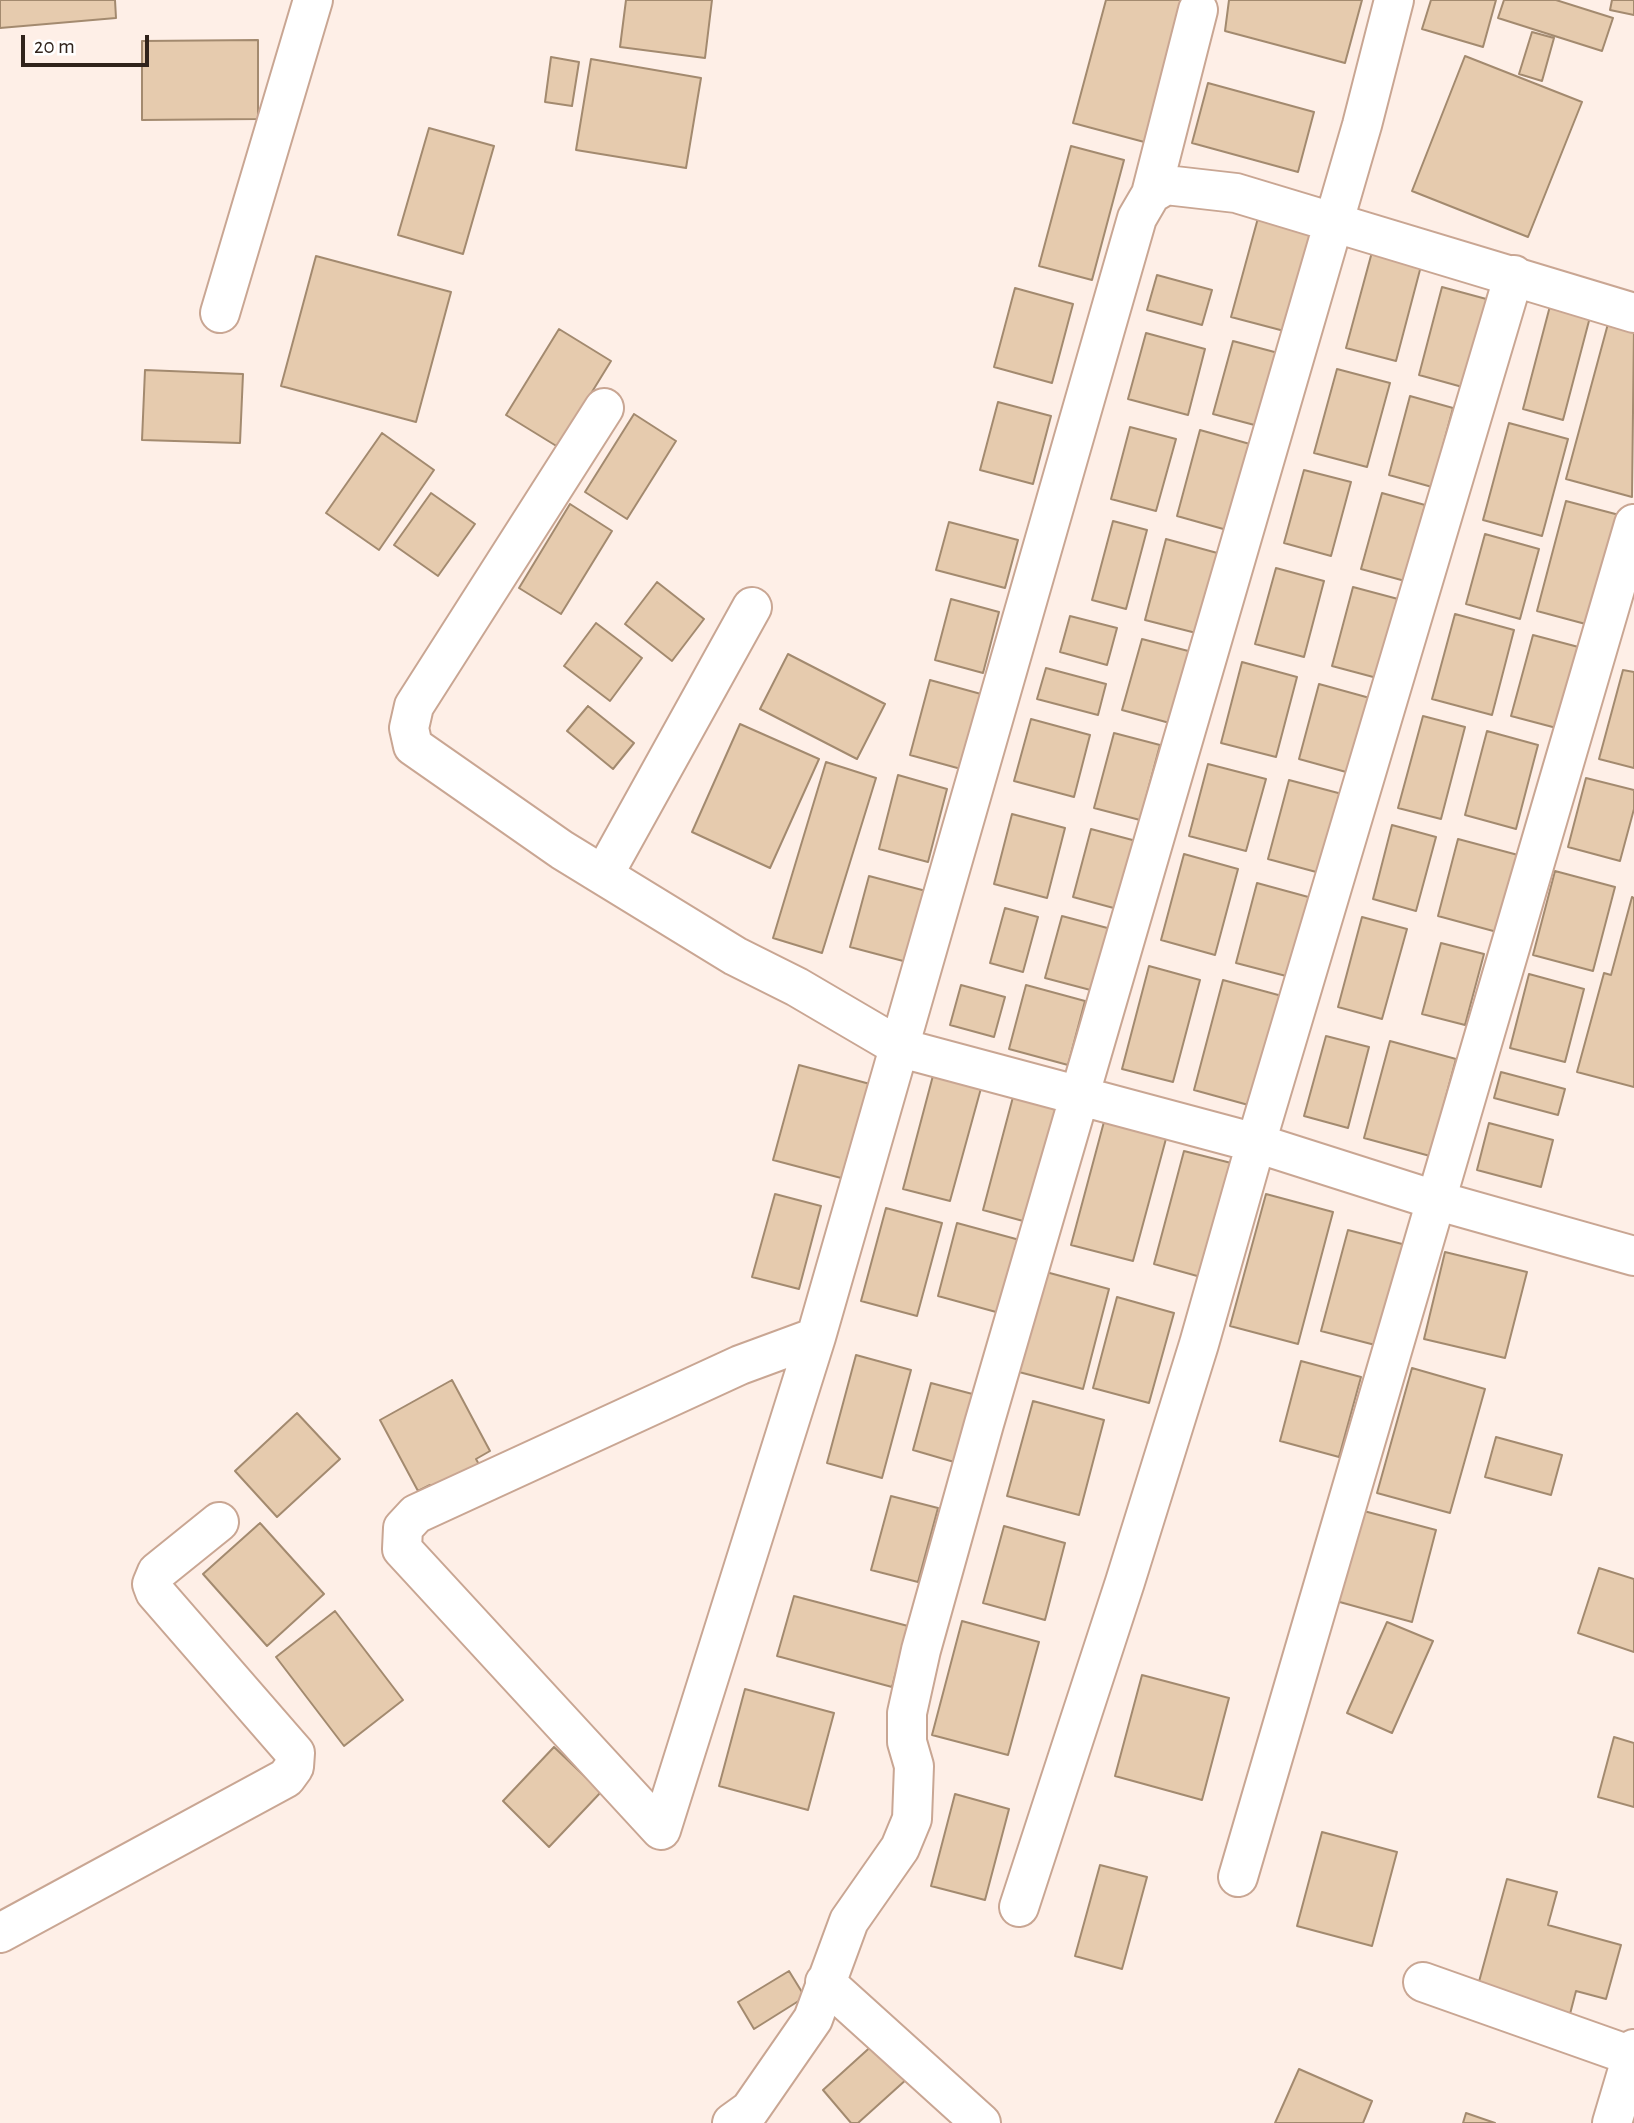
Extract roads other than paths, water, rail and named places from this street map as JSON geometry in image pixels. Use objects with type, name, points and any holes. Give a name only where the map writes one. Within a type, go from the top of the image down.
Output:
[{"type":"street","points":[[220,313],[313,0]]},
{"type":"street","points":[[732,2123],[750,2110],[813,2019],[849,1921],[900,1848],[912,1819],[914,1766],[907,1742],[907,1713],[921,1650],[1079,1096],[1334,222],[1394,0]]},
{"type":"street","points":[[816,1337],[740,1365],[416,1514],[403,1528],[402,1549],[661,1830],[816,1337],[1137,218],[1151,194],[1198,10]]},
{"type":"street","points":[[1151,194],[1167,185],[1236,193],[1634,313]]},
{"type":"street","points":[[1019,1907],[1199,1344],[1255,1143],[1514,275]]},
{"type":"street","points":[[604,408],[414,706],[409,729],[413,746],[562,850],[735,956],[797,987],[901,1048],[1255,1143],[1435,1200],[1634,1256]]},
{"type":"street","points":[[1238,1877],[1634,524]]},
{"type":"street","points":[[604,874],[752,607]]},
{"type":"street","points":[[0,1933],[286,1777],[294,1767],[295,1754],[155,1592],[152,1584],[157,1572],[219,1521]]},
{"type":"street","points":[[825,1982],[981,2123]]},
{"type":"street","points":[[1423,1982],[1633,2052],[1612,2123]]}]
